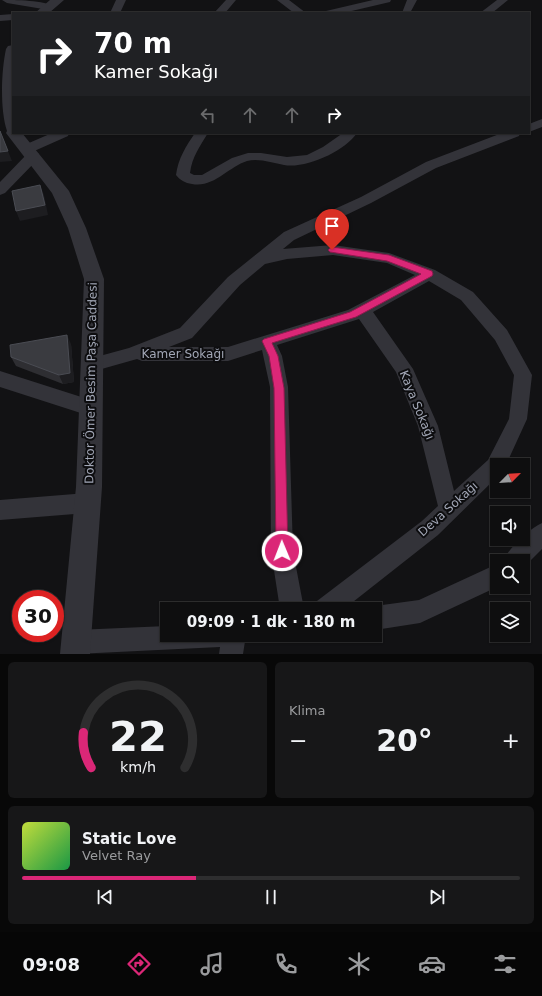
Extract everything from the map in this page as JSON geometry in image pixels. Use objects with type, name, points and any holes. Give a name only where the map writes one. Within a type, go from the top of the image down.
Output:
[{"type":"street","points":[[7,0],[49,7]]},
{"type":"street","points":[[115,12],[121,0]]},
{"type":"street","points":[[220,12],[231,0]]},
{"type":"street","points":[[282,0],[300,12]]},
{"type":"street","points":[[334,12],[386,0]]},
{"type":"street","points":[[406,12],[412,0]]},
{"type":"street","points":[[486,12],[503,0]]},
{"type":"street","points":[[0,18],[12,17]]},
{"type":"street","points":[[12,53],[2,96],[12,125]]},
{"type":"street","points":[[530,128],[542,123]]},
{"type":"street","points":[[0,190],[25,146],[60,134]]},
{"type":"street","points":[[201,134],[192,146],[183,168],[183,175],[187,179],[193,181],[205,179],[230,164],[244,158],[265,156],[279,160],[299,161],[314,157],[333,146],[349,134]]},
{"type":"street","points":[[92,365],[132,354],[186,333],[234,281],[289,236],[366,200],[431,165],[511,134]]},
{"type":"street","name":"Doktor Ömer Besim Paşa Caddesi","points":[[25,146],[60,191],[77,228],[94,279],[87,503],[75,648]]},
{"type":"street","points":[[260,260],[287,254],[332,250],[389,258],[429,274]]},
{"type":"street","name":"Kamer Sokağı","points":[[132,354],[228,354],[353,315],[429,274]]},
{"type":"street","name":"Deva Sokağı","points":[[334,602],[430,528],[495,466],[518,419],[523,375],[501,335],[467,296],[429,274]]},
{"type":"street","name":"Kaya Sokağı","points":[[362,310],[404,369],[428,426],[449,510]]},
{"type":"street","points":[[267,341],[273,356],[279,388],[282,551],[291,602]]},
{"type":"street","points":[[0,379],[90,408]]},
{"type":"street","points":[[0,510],[87,503]]},
{"type":"street","points":[[521,554],[542,534]]},
{"type":"street","points":[[382,617],[420,611],[490,578]]},
{"type":"street","points":[[75,648],[160,641]]},
{"type":"street","points":[[231,654],[233,642]]},
{"type":"building","points":[[0,131],[8,151],[0,152]]},
{"type":"building","points":[[40,185],[45,205],[16,211],[12,191]]},
{"type":"building","points":[[67,335],[70,373],[59,375],[11,357],[10,345]]},
{"type":"route","points":[[282,551],[279,388],[273,356],[267,341],[353,315],[429,274],[389,258],[332,250]]}]
